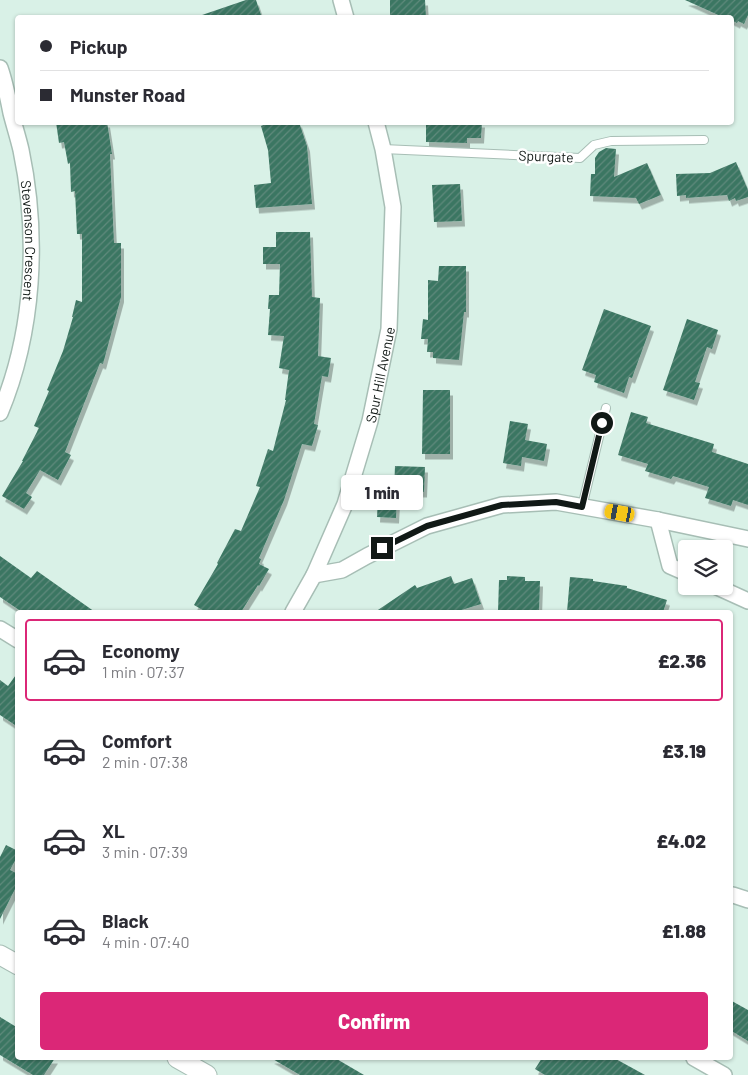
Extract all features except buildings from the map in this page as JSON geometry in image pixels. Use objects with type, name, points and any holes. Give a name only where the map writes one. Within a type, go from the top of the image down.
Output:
[{"type":"street","points":[[341,0],[345,15]]},
{"type":"street","name":"Stevenson Crescent","points":[[0,68],[21,150],[30,216],[31,246],[27,311],[13,376],[0,413]]},
{"type":"street","name":"Spur Hill Avenue","points":[[294,610],[314,575],[348,494],[370,421],[389,329],[393,207],[377,125]]},
{"type":"street","points":[[314,575],[342,570],[427,526],[502,505],[556,502],[658,520],[748,539]]},
{"type":"street","points":[[658,520],[670,566],[678,570]]},
{"type":"street","points":[[733,594],[748,601]]},
{"type":"street","points":[[0,628],[15,638]]},
{"type":"street","points":[[733,895],[748,900]]},
{"type":"street","points":[[0,955],[15,963]]},
{"type":"street","points":[[180,1060],[200,1073]]},
{"type":"street","points":[[698,1060],[724,1075]]},
{"type":"lane","name":"Spurgate","points":[[383,149],[580,158],[594,145],[611,141],[704,140]]},
{"type":"lane","points":[[582,507],[606,408]]},
{"type":"route","points":[[382,548],[427,526],[502,505],[556,502],[582,507],[602,423]]}]
